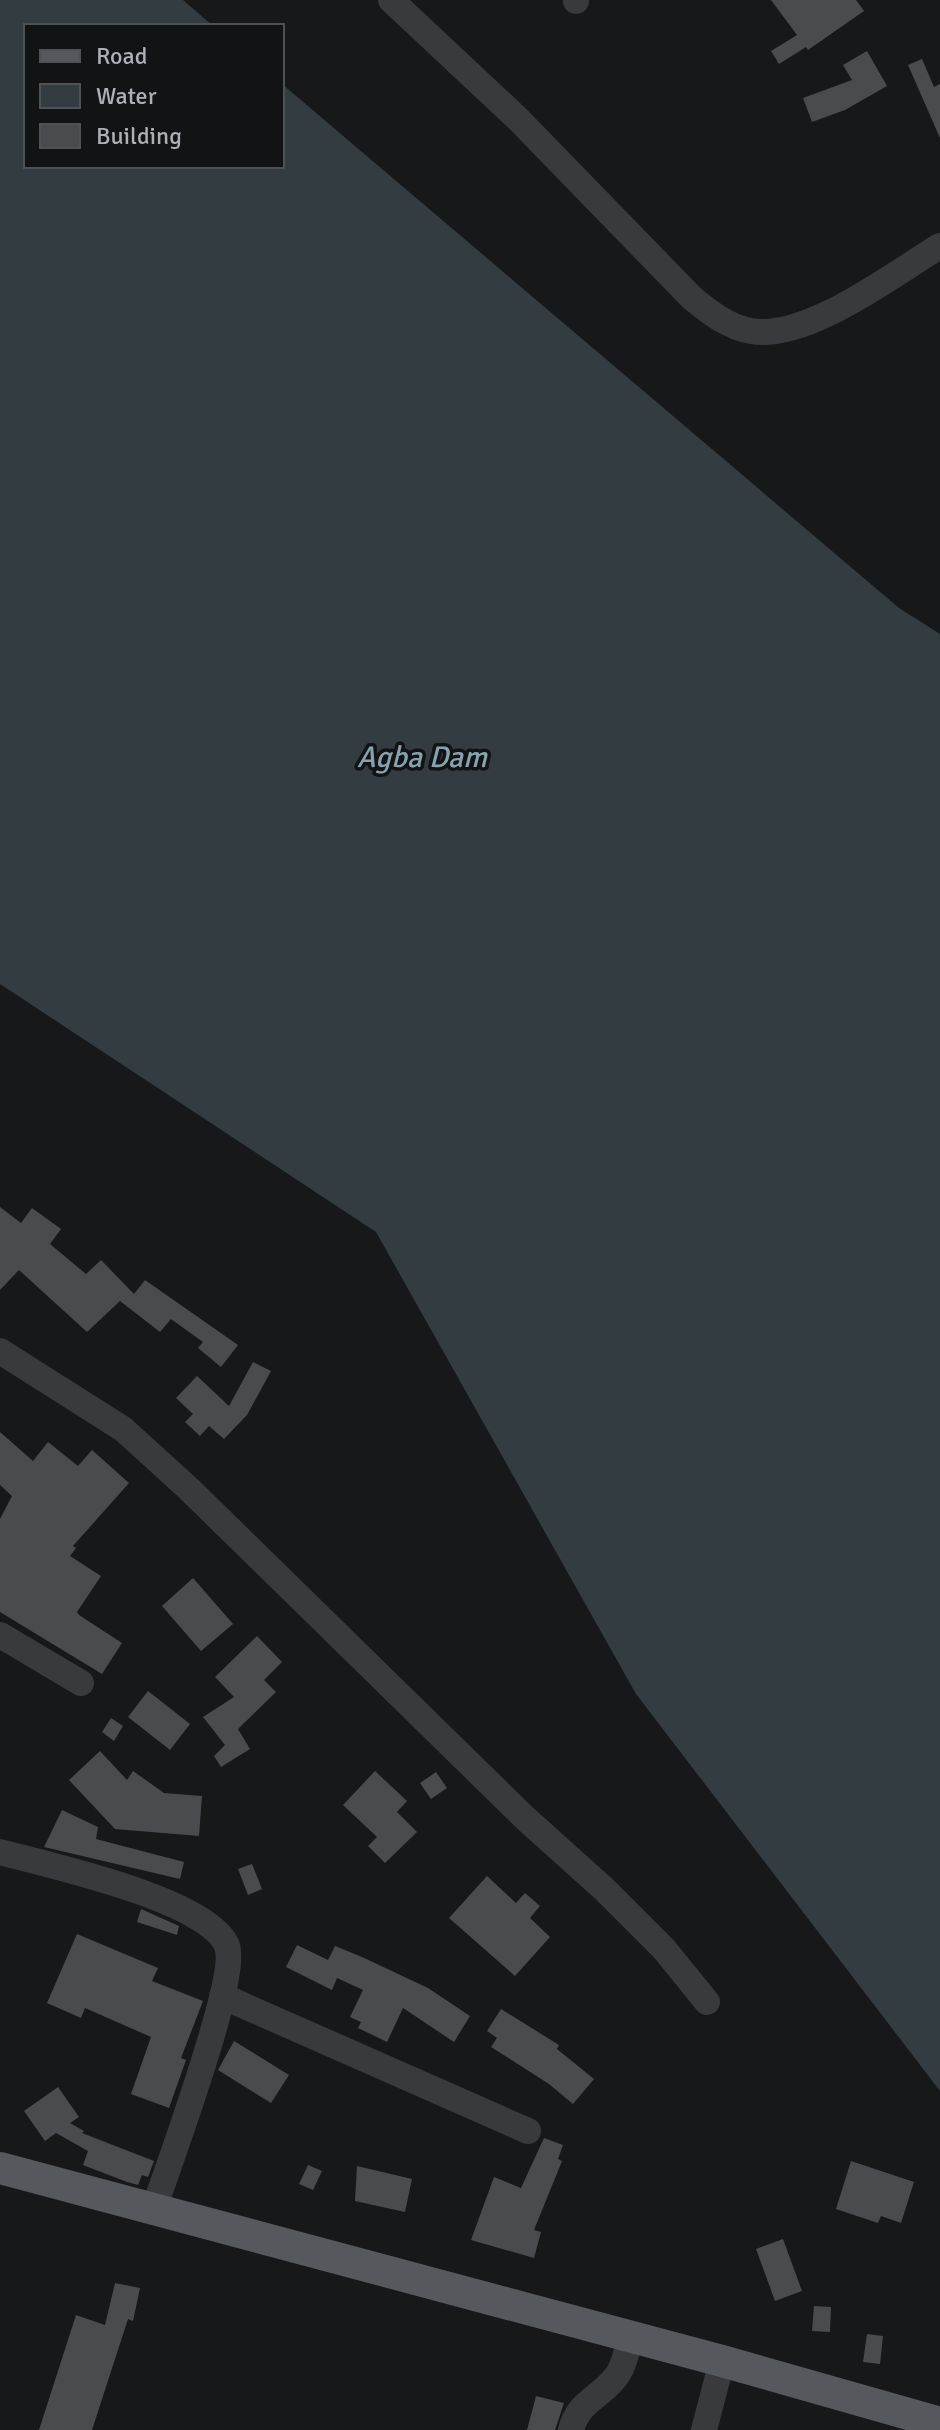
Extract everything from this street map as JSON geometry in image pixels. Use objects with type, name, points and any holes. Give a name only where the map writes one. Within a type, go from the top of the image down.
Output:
[{"type":"main road","points":[[0,2168],[722,2361],[940,2423]]},
{"type":"street","points":[[391,0],[518,119],[692,298],[718,319],[751,331],[799,325],[814,320],[940,246]]},
{"type":"street","points":[[0,1351],[123,1429],[189,1489],[525,1818],[604,1889],[664,1949],[707,2002]]},
{"type":"street","points":[[0,1635],[81,1683]]},
{"type":"street","points":[[0,1852],[122,1886],[201,1917],[227,1944],[229,1965],[222,1996],[154,2209]]},
{"type":"street","points":[[222,1996],[528,2131]]},
{"type":"street","points":[[571,2430],[574,2415],[583,2403],[614,2380],[631,2337]]},
{"type":"street","points":[[704,2430],[722,2361]]},
{"type":"water","name":"Agba Dam","points":[[0,0],[183,0],[211,24],[24,24],[24,168],[284,168],[284,86],[899,608],[940,634],[940,2091],[636,1694],[376,1232],[0,984]]},
{"type":"building","points":[[771,0],[856,0],[864,11],[808,50],[806,47],[779,64],[771,51],[797,35]]},
{"type":"building","points":[[867,51],[887,86],[845,110],[812,122],[803,98],[852,80],[843,65]]},
{"type":"building","points":[[922,59],[934,87],[940,84],[940,138],[908,65]]},
{"type":"building","points":[[0,1207],[21,1223],[32,1208],[61,1229],[50,1244],[86,1274],[101,1260],[134,1294],[145,1280],[238,1345],[221,1367],[198,1348],[203,1342],[171,1319],[160,1332],[120,1301],[87,1332],[19,1270],[0,1290]]},
{"type":"building","points":[[253,1362],[271,1371],[247,1415],[224,1439],[209,1426],[200,1436],[185,1422],[193,1414],[176,1398],[197,1376],[229,1406]]},
{"type":"building","points":[[0,1432],[33,1461],[48,1442],[78,1466],[92,1450],[129,1483],[73,1546],[76,1548],[70,1556],[101,1576],[77,1612],[122,1643],[102,1674],[0,1612],[0,1519],[12,1496],[0,1485]]},
{"type":"building","points":[[193,1578],[233,1624],[201,1651],[162,1606]]},
{"type":"building","points":[[257,1636],[282,1662],[264,1680],[276,1692],[238,1729],[250,1749],[221,1767],[214,1756],[225,1745],[203,1717],[234,1697],[215,1677]]},
{"type":"building","points":[[148,1691],[190,1724],[170,1750],[128,1717]]},
{"type":"building","points":[[111,1718],[123,1726],[114,1741],[102,1732]]},
{"type":"building","points":[[100,1751],[127,1780],[133,1771],[164,1793],[202,1796],[199,1836],[115,1829],[69,1780]]},
{"type":"building","points":[[375,1771],[407,1801],[397,1812],[417,1832],[385,1863],[368,1846],[377,1837],[343,1805]]},
{"type":"building","points":[[436,1772],[447,1788],[431,1799],[420,1783]]},
{"type":"building","points":[[62,1810],[98,1827],[96,1839],[184,1862],[180,1879],[44,1847]]},
{"type":"building","points":[[252,1864],[262,1889],[248,1895],[238,1869]]},
{"type":"building","points":[[487,1876],[516,1903],[525,1893],[540,1906],[530,1918],[550,1937],[515,1976],[449,1918]]},
{"type":"building","points":[[141,1909],[179,1926],[177,1935],[137,1922]]},
{"type":"building","points":[[77,1934],[158,1968],[152,1981],[203,2001],[181,2058],[186,2060],[169,2108],[131,2094],[151,2037],[85,2008],[81,2018],[47,2003]]},
{"type":"building","points":[[297,1945],[328,1960],[335,1946],[362,1957],[428,1988],[470,2016],[454,2042],[403,2008],[387,2042],[358,2028],[361,2022],[350,2017],[363,1990],[337,1978],[332,1990],[286,1967]]},
{"type":"building","points":[[501,2009],[559,2045],[557,2049],[594,2079],[573,2104],[549,2084],[491,2047],[497,2038],[487,2031]]},
{"type":"building","points":[[234,2041],[289,2075],[271,2103],[218,2070]]},
{"type":"building","points":[[58,2087],[79,2117],[70,2123],[84,2131],[82,2133],[154,2161],[148,2177],[142,2175],[138,2185],[127,2182],[83,2165],[88,2151],[56,2133],[45,2141],[24,2111]]},
{"type":"building","points":[[544,2138],[563,2145],[558,2159],[562,2161],[534,2230],[541,2232],[534,2258],[471,2240],[494,2177],[521,2188]]},
{"type":"building","points":[[851,2161],[914,2182],[901,2223],[881,2216],[878,2223],[836,2209]]},
{"type":"building","points":[[308,2165],[322,2171],[313,2190],[299,2184]]},
{"type":"building","points":[[357,2166],[412,2179],[405,2212],[355,2201]]},
{"type":"building","points":[[783,2239],[802,2291],[775,2301],[756,2249]]},
{"type":"building","points":[[115,2283],[140,2288],[133,2321],[128,2319],[92,2430],[39,2430],[76,2315],[105,2325]]},
{"type":"building","points":[[814,2306],[831,2307],[830,2332],[812,2331]]},
{"type":"building","points":[[867,2334],[883,2336],[880,2364],[863,2362]]},
{"type":"building","points":[[536,2396],[564,2403],[555,2430],[527,2430]]}]
